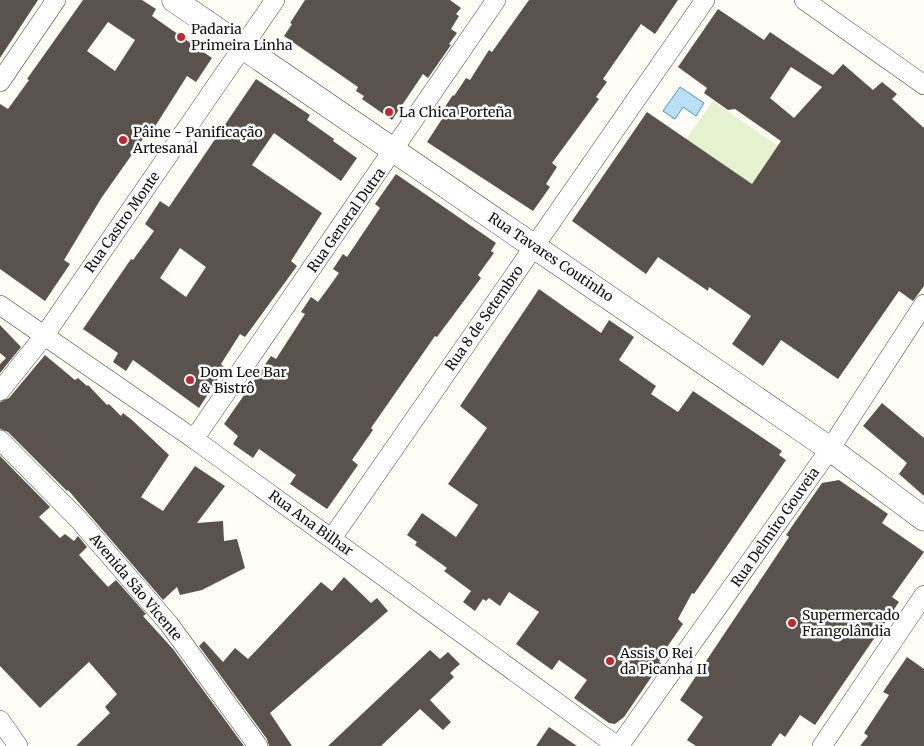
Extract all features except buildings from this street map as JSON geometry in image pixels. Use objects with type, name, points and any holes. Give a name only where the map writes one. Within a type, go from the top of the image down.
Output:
[{"type":"street","points":[[0,82],[56,0]]},
{"type":"street","name":"Rua Tavares Coutinho","points":[[174,0],[830,449],[924,519]]},
{"type":"street","name":"Rua Castro Monte","points":[[0,391],[44,336],[275,0]]},
{"type":"street","name":"Rua General Dutra","points":[[194,439],[394,151],[496,0]]},
{"type":"street","name":"Rua 8 de Setembro","points":[[332,538],[705,0]]},
{"type":"street","points":[[804,0],[924,85]]},
{"type":"street","name":"Rua Delmiro Gouveia","points":[[618,746],[830,449],[924,304]]},
{"type":"street","name":"Rua Ana Bilhar","points":[[0,305],[194,439],[618,746]]},
{"type":"street","name":"Avenida São Vicente","points":[[0,440],[78,519],[169,624],[258,746]]},
{"type":"street","points":[[822,746],[924,595]]},
{"type":"street","points":[[0,720],[18,746]]},
{"type":"green space","points":[[713,101],[778,146],[752,184],[686,139]]},
{"type":"water","points":[[680,87],[704,103],[696,116],[683,107],[675,119],[663,111]]},
{"type":"place","name":"Padaria Primeira Linha","points":[[181,37]]},
{"type":"place","name":"La Chica Porteña","points":[[389,112]]},
{"type":"place","name":"Pâine - Panificação Artesanal","points":[[123,140]]},
{"type":"place","name":"Dom Lee Bar & Bistrô","points":[[190,380]]},
{"type":"place","name":"Supermercado Frangolândia","points":[[792,623]]},
{"type":"place","name":"Assis O Rei da Picanha II","points":[[610,661]]}]
